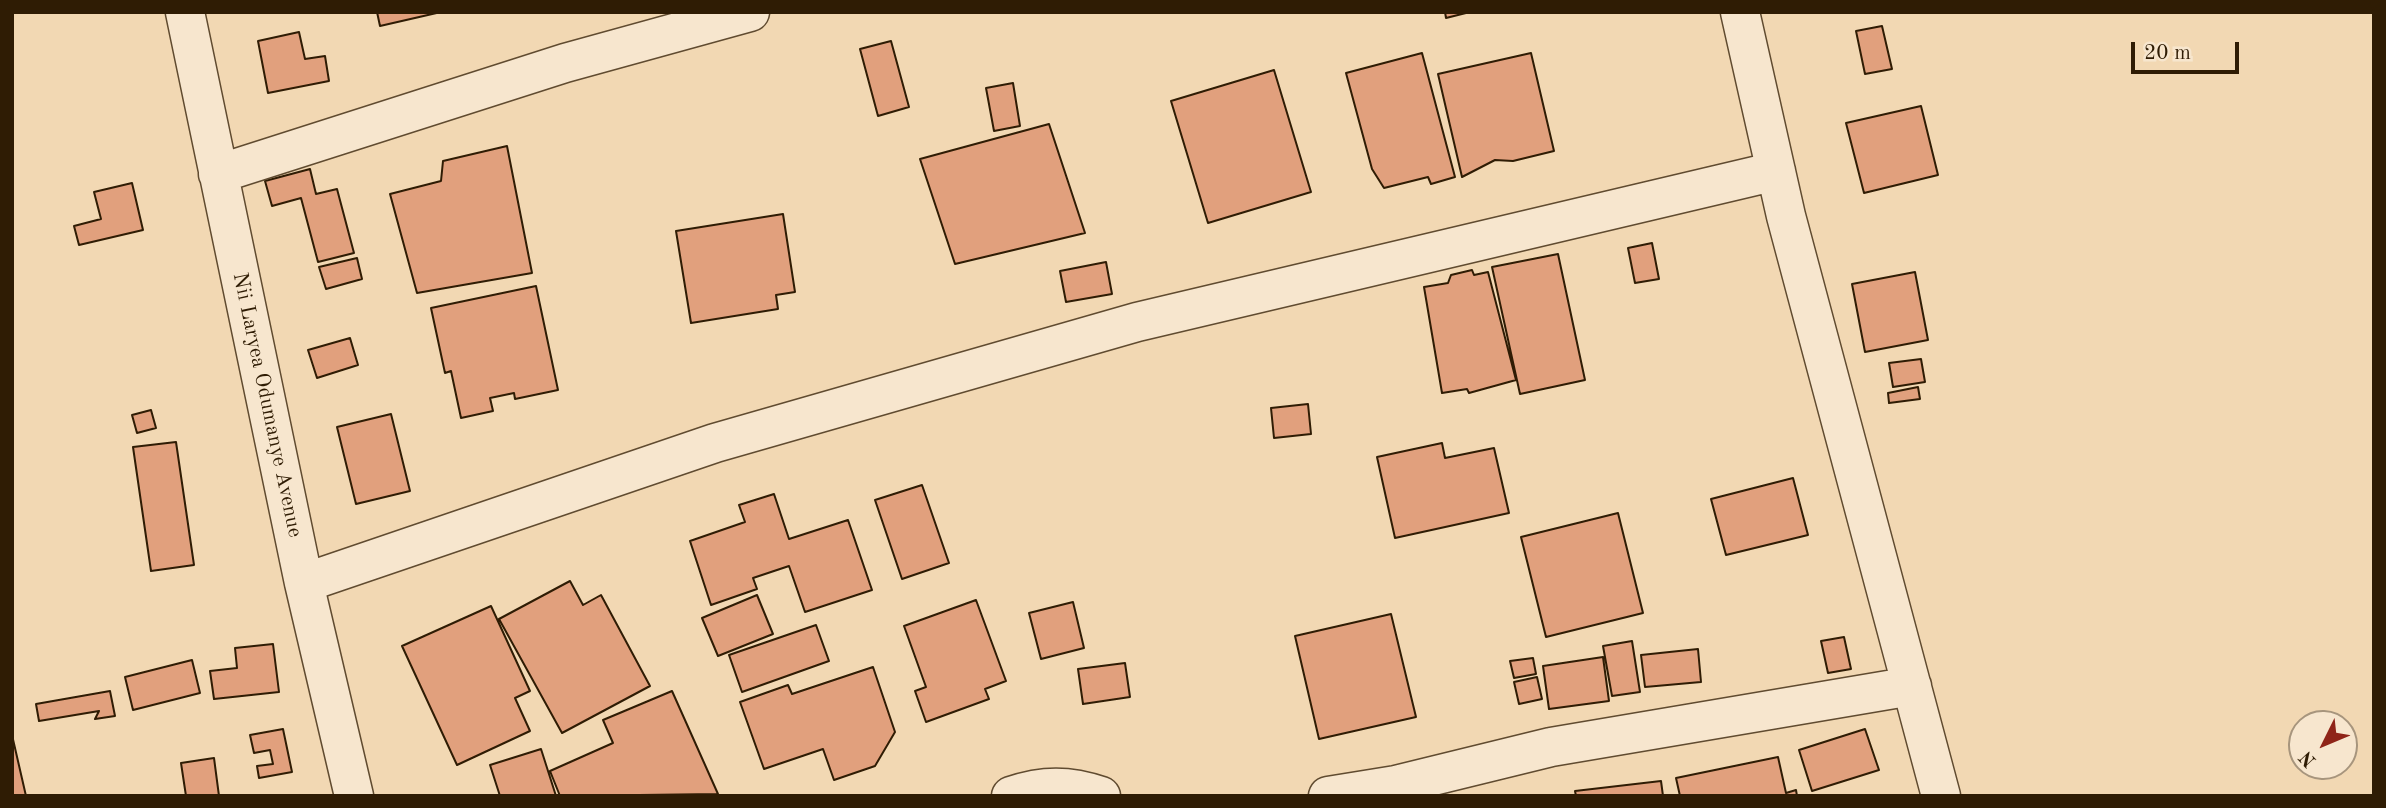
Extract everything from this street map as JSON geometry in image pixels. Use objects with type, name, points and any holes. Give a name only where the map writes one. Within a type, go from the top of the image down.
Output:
[{"type":"street","name":"Nii Laryea Odumanye Avenue","points":[[185,12],[304,583],[354,796]]},
{"type":"street","points":[[218,174],[565,63],[750,12]]},
{"type":"street","points":[[1740,12],[1776,171],[1941,796]]},
{"type":"street","points":[[304,583],[715,443],[1137,322],[1776,171]]},
{"type":"street","points":[[1328,796],[1396,785],[1474,781],[1551,747],[1912,685]]},
{"type":"street","points":[[1011,796],[1038,787],[1074,787],[1101,796]]},
{"type":"building","points":[[377,12],[441,12],[380,26]]},
{"type":"building","points":[[1445,12],[1470,12],[1446,18]]},
{"type":"building","points":[[1882,26],[1892,69],[1865,74],[1856,31]]},
{"type":"building","points":[[299,32],[305,59],[325,56],[329,81],[268,93],[258,41]]},
{"type":"building","points":[[891,41],[909,107],[878,116],[860,49]]},
{"type":"building","points":[[1422,53],[1455,177],[1431,184],[1428,177],[1384,188],[1372,169],[1346,73]]},
{"type":"building","points":[[1531,53],[1554,151],[1513,161],[1495,160],[1462,177],[1438,74]]},
{"type":"building","points":[[1274,70],[1311,192],[1208,223],[1171,101]]},
{"type":"building","points":[[1013,83],[1020,126],[994,131],[986,88]]},
{"type":"building","points":[[1921,106],[1938,175],[1864,193],[1846,123]]},
{"type":"building","points":[[1049,124],[1085,233],[955,264],[920,159]]},
{"type":"building","points":[[507,146],[532,273],[417,293],[390,194],[441,181],[443,161]]},
{"type":"building","points":[[310,169],[316,194],[337,189],[354,253],[318,262],[301,198],[272,206],[265,181]]},
{"type":"building","points":[[132,183],[143,230],[79,245],[74,226],[101,219],[94,192]]},
{"type":"building","points":[[783,214],[795,292],[776,295],[778,309],[691,323],[676,231]]},
{"type":"building","points":[[1652,243],[1659,279],[1635,283],[1628,248]]},
{"type":"building","points":[[1558,254],[1585,380],[1520,394],[1492,267]]},
{"type":"building","points":[[357,258],[362,279],[326,289],[319,267]]},
{"type":"building","points":[[1106,262],[1112,294],[1066,302],[1060,271]]},
{"type":"building","points":[[1472,270],[1474,275],[1488,272],[1516,380],[1469,393],[1467,389],[1442,393],[1424,287],[1448,283],[1451,275]]},
{"type":"building","points":[[1915,272],[1928,340],[1865,352],[1852,284]]},
{"type":"building","points":[[536,286],[558,390],[515,399],[514,393],[490,398],[493,411],[461,418],[451,371],[445,373],[431,308]]},
{"type":"building","points":[[350,338],[358,365],[317,378],[308,350]]},
{"type":"building","points":[[1921,359],[1925,382],[1893,387],[1889,363]]},
{"type":"building","points":[[1918,387],[1920,399],[1889,403],[1888,393]]},
{"type":"building","points":[[1308,404],[1311,434],[1274,438],[1271,408]]},
{"type":"building","points":[[151,410],[156,428],[137,433],[132,415]]},
{"type":"building","points":[[391,414],[410,491],[356,504],[337,427]]},
{"type":"building","points":[[176,442],[194,565],[151,571],[133,447]]},
{"type":"building","points":[[1442,443],[1445,458],[1494,448],[1509,513],[1395,538],[1377,457]]},
{"type":"building","points":[[1793,478],[1808,535],[1726,555],[1711,499]]},
{"type":"building","points":[[922,485],[949,563],[902,579],[875,500]]},
{"type":"building","points":[[774,494],[789,539],[848,520],[872,590],[805,612],[789,566],[753,578],[757,589],[711,605],[690,541],[745,522],[739,505]]},
{"type":"building","points":[[1618,513],[1643,613],[1546,637],[1521,537]]},
{"type":"building","points":[[570,581],[583,605],[601,595],[650,686],[562,733],[499,619]]},
{"type":"building","points":[[757,595],[773,634],[718,656],[702,618]]},
{"type":"building","points":[[976,600],[1006,681],[985,689],[989,699],[926,722],[915,691],[926,687],[904,626]]},
{"type":"building","points":[[1073,602],[1084,648],[1041,659],[1029,613]]},
{"type":"building","points":[[491,606],[530,691],[515,698],[530,731],[457,765],[402,646]]},
{"type":"building","points":[[1391,614],[1416,717],[1319,739],[1295,636]]},
{"type":"building","points":[[816,625],[829,661],[742,692],[729,655]]},
{"type":"building","points":[[1844,637],[1851,669],[1828,673],[1821,641]]},
{"type":"building","points":[[1632,641],[1640,692],[1612,696],[1603,646]]},
{"type":"building","points":[[273,644],[279,692],[214,699],[210,671],[237,668],[235,648]]},
{"type":"building","points":[[1698,649],[1701,682],[1645,687],[1641,655]]},
{"type":"building","points":[[1603,657],[1609,701],[1549,709],[1543,666]]},
{"type":"building","points":[[1533,658],[1536,674],[1514,678],[1510,661]]},
{"type":"building","points":[[192,660],[200,693],[133,710],[125,677]]},
{"type":"building","points":[[1125,663],[1130,697],[1083,704],[1078,669]]},
{"type":"building","points":[[873,667],[895,732],[875,766],[834,780],[823,749],[764,769],[740,702],[788,685],[792,694]]},
{"type":"building","points":[[1537,677],[1542,699],[1519,704],[1514,682]]},
{"type":"building","points":[[110,691],[115,716],[95,719],[99,711],[39,721],[36,704]]},
{"type":"building","points":[[672,691],[718,794],[560,796],[550,771],[613,743],[603,720]]},
{"type":"building","points":[[283,729],[292,772],[259,778],[257,766],[273,764],[270,750],[254,753],[250,735]]},
{"type":"building","points":[[1865,729],[1879,770],[1812,791],[1799,750]]},
{"type":"building","points":[[12,735],[26,796],[12,796]]},
{"type":"building","points":[[541,749],[556,796],[500,796],[490,765]]},
{"type":"building","points":[[1778,757],[1786,793],[1796,790],[1797,796],[1680,796],[1676,778]]},
{"type":"building","points":[[214,758],[219,796],[186,796],[181,763]]},
{"type":"building","points":[[1661,781],[1663,796],[1576,796],[1575,791]]}]
